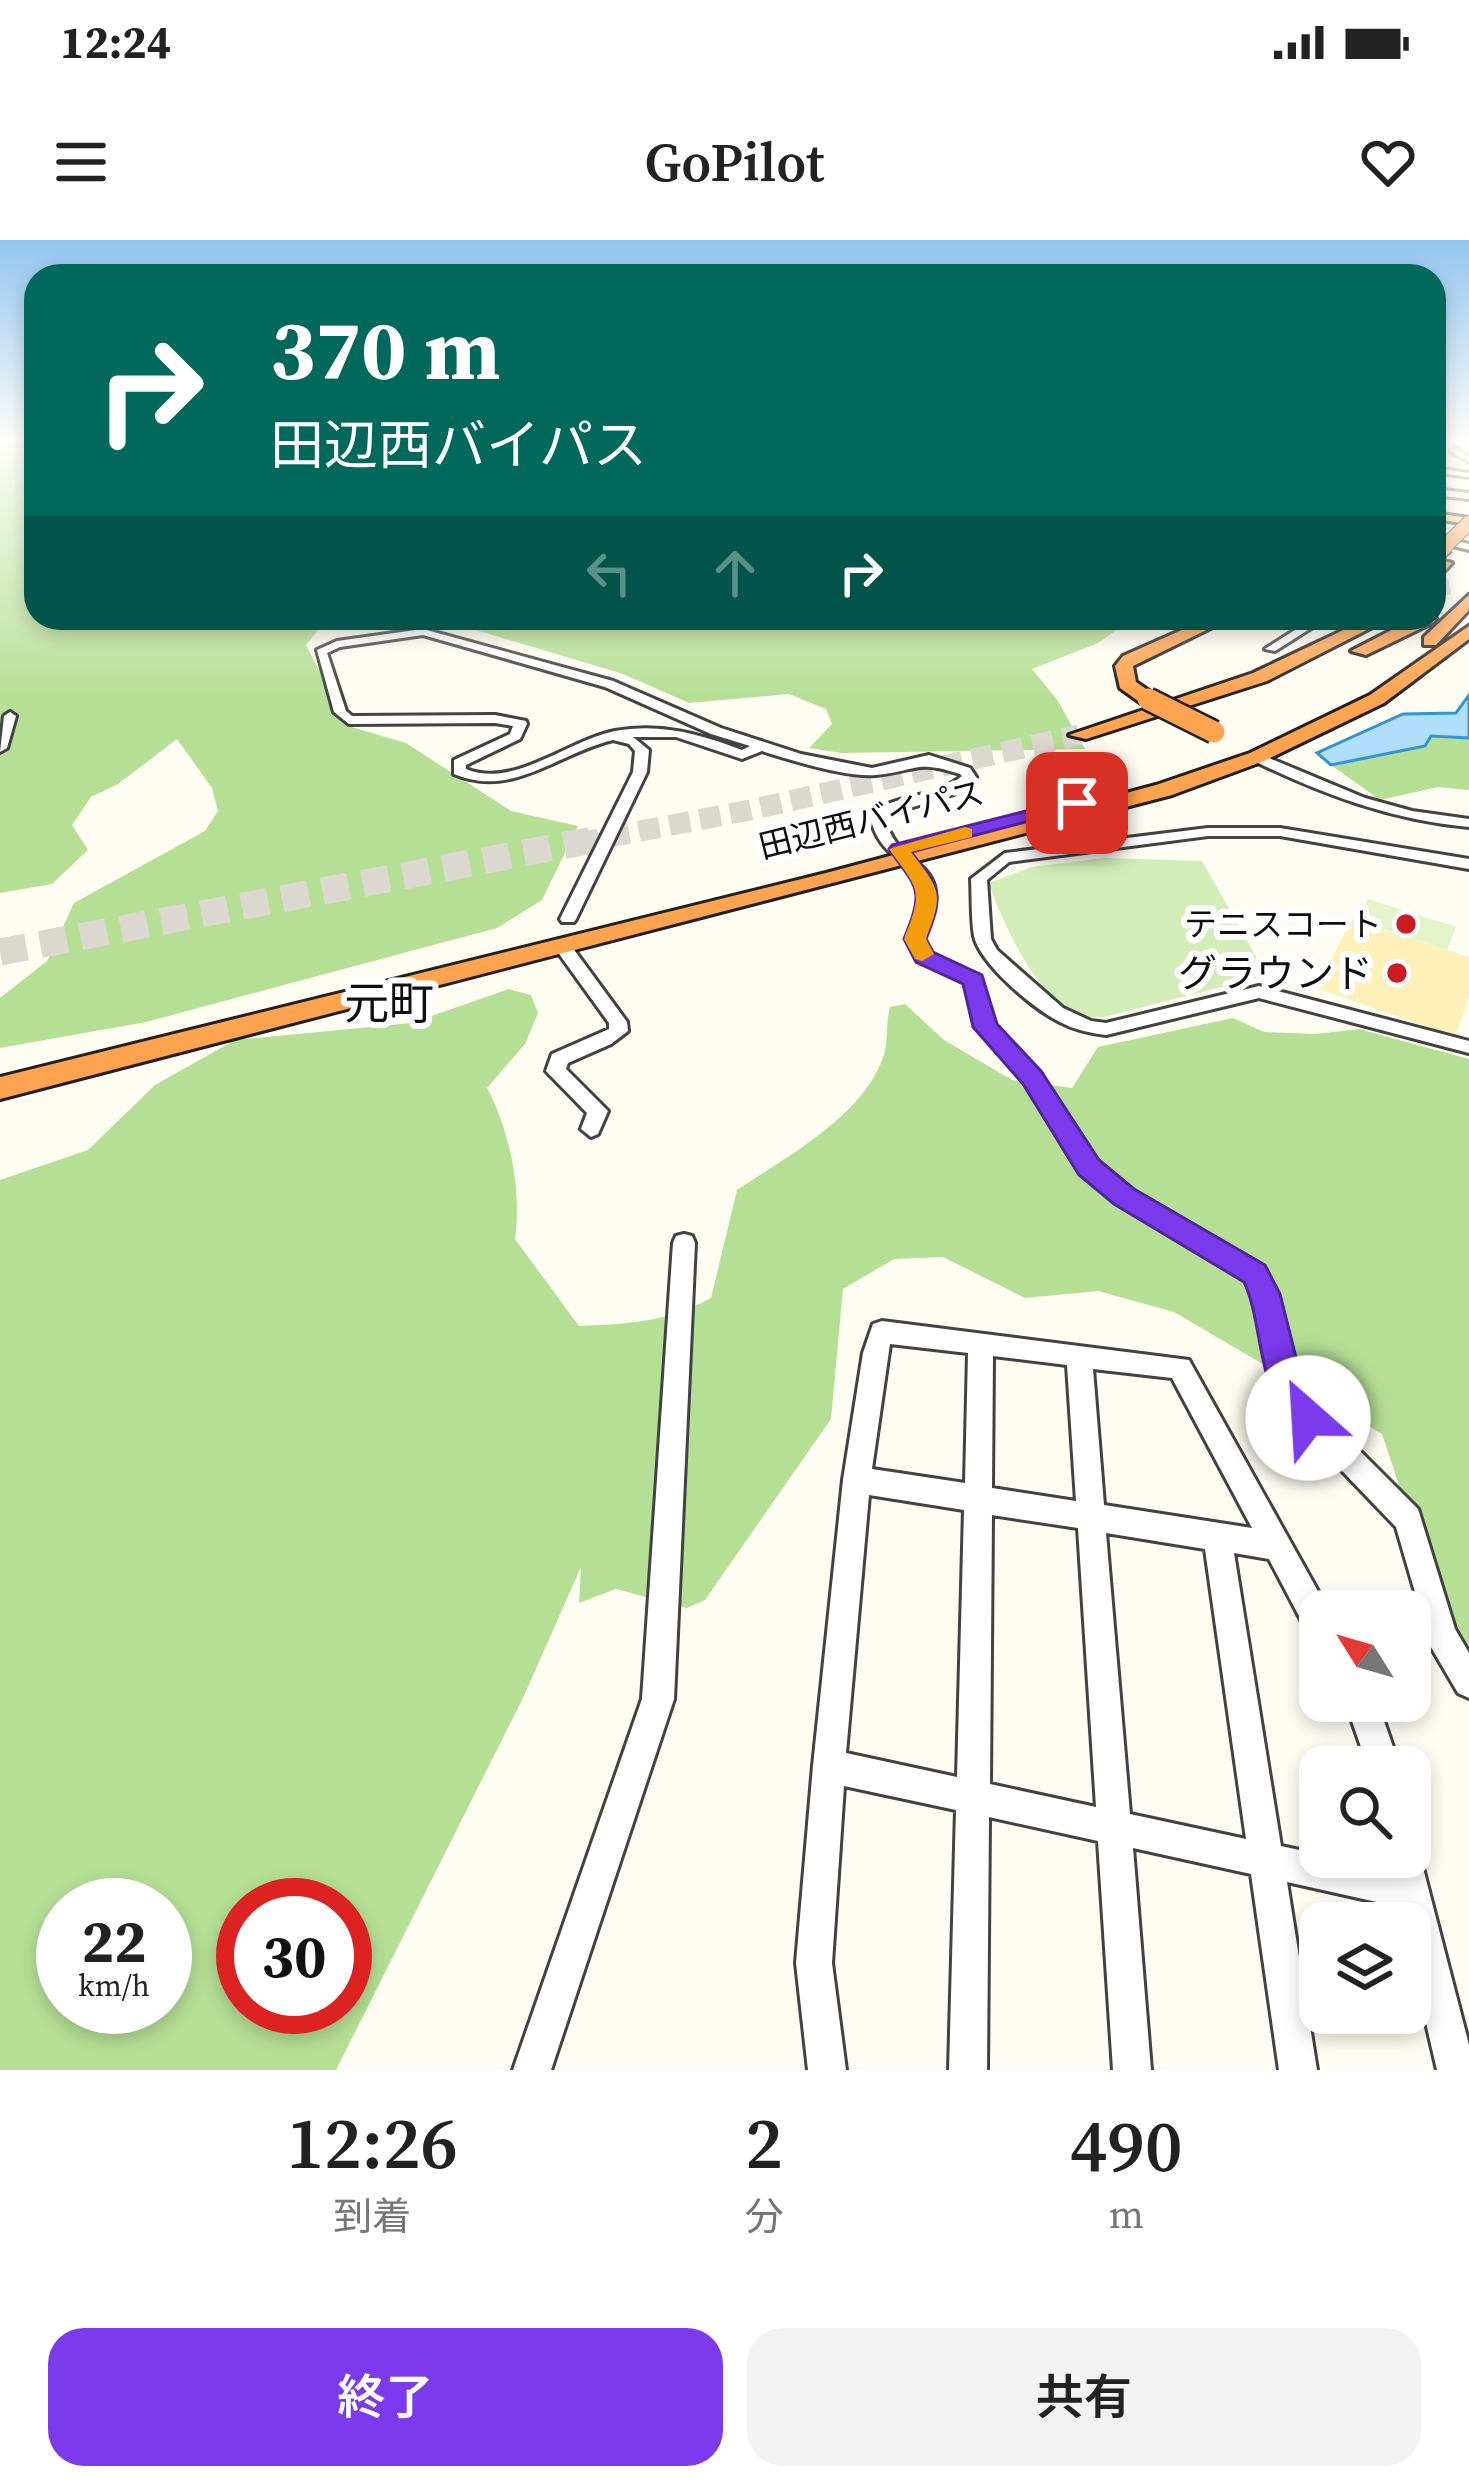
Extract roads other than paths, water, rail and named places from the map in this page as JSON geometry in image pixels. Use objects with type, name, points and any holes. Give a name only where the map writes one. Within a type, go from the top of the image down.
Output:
[{"type":"highway","points":[[1446,554],[1466,528]]},
{"type":"highway","points":[[1446,627],[1469,600]]},
{"type":"highway","name":"田辺西バイパス","points":[[1405,674],[1469,617]]},
{"type":"highway","points":[[1169,630],[1113,661],[1109,670],[1113,681],[1143,702],[1230,744]]},
{"type":"highway","points":[[1174,639],[1190,630]]},
{"type":"highway","points":[[1143,702],[1126,684],[1124,666],[1137,653],[1195,630]]},
{"type":"highway","points":[[1182,705],[1264,669],[1331,630]]},
{"type":"highway","points":[[1260,677],[1357,630]]},
{"type":"highway","points":[[1078,735],[1260,677],[1368,649],[1405,630]]},
{"type":"highway","points":[[1405,674],[1443,630]]},
{"type":"highway","name":"田辺西バイパス","points":[[0,1088],[1164,790],[1230,744],[1339,705],[1405,674],[1469,631]]},
{"type":"highway","points":[[1405,674],[1469,642]]},
{"type":"street","points":[[1271,649],[1302,630]]},
{"type":"street","points":[[759,747],[742,755],[669,731],[596,739],[512,774],[471,778],[459,771],[459,764],[515,736],[521,724],[495,719],[349,719],[340,712],[321,652],[338,644],[423,632],[610,684],[759,747],[852,770],[890,770],[929,759],[965,771],[968,777],[952,790],[877,814],[881,833],[904,853],[929,889],[929,905],[915,939],[924,957],[974,980],[985,1027],[1032,1077],[1089,1167],[1124,1196],[1255,1274],[1265,1294],[1287,1387],[1308,1418],[1408,1519],[1442,1636],[1469,1682]]},
{"type":"street","points":[[0,748],[10,716]]},
{"type":"street","points":[[568,919],[640,772],[642,750],[621,737]]},
{"type":"street","points":[[1230,744],[1342,798],[1426,821],[1469,823]]},
{"type":"street","points":[[1469,865],[1280,832],[1208,832],[1005,858],[991,865],[980,879],[983,939],[990,953],[1065,1021],[1084,1028],[1106,1029],[1259,992],[1273,981],[1281,998],[1469,1047]]},
{"type":"street","points":[[956,970],[983,939]]},
{"type":"street","points":[[566,951],[618,1022],[619,1031],[607,1040],[578,1047],[559,1059],[556,1071],[598,1111],[591,1129]]},
{"type":"street","points":[[532,2070],[658,1699],[684,1243]]},
{"type":"street","points":[[827,2070],[814,1964],[856,1480],[882,1332],[1180,1368],[1301,1590]]},
{"type":"street","points":[[968,2070],[980,1343]]},
{"type":"street","points":[[1079,1355],[1132,2070]]},
{"type":"street","points":[[856,1480],[1277,1546]]},
{"type":"street","points":[[1216,1536],[1298,2070]]},
{"type":"street","points":[[829,1766],[1299,1864]]},
{"type":"street","points":[[1410,1878],[1456,2070]]},
{"type":"water","points":[[1469,695],[1469,738],[1431,736],[1425,746],[1331,765],[1317,753],[1403,714],[1456,713]]},
{"type":"tunnel","points":[[1446,587],[1457,585]]},
{"type":"tunnel","points":[[578,843],[750,810],[1079,735]]},
{"type":"tunnel","points":[[0,952],[593,840]]},
{"type":"place","name":"テニスコート","points":[[1406,924]]},
{"type":"place","name":"グラウンド","points":[[1397,973]]},
{"type":"district","name":"元町","points":[[389,1003]]}]
